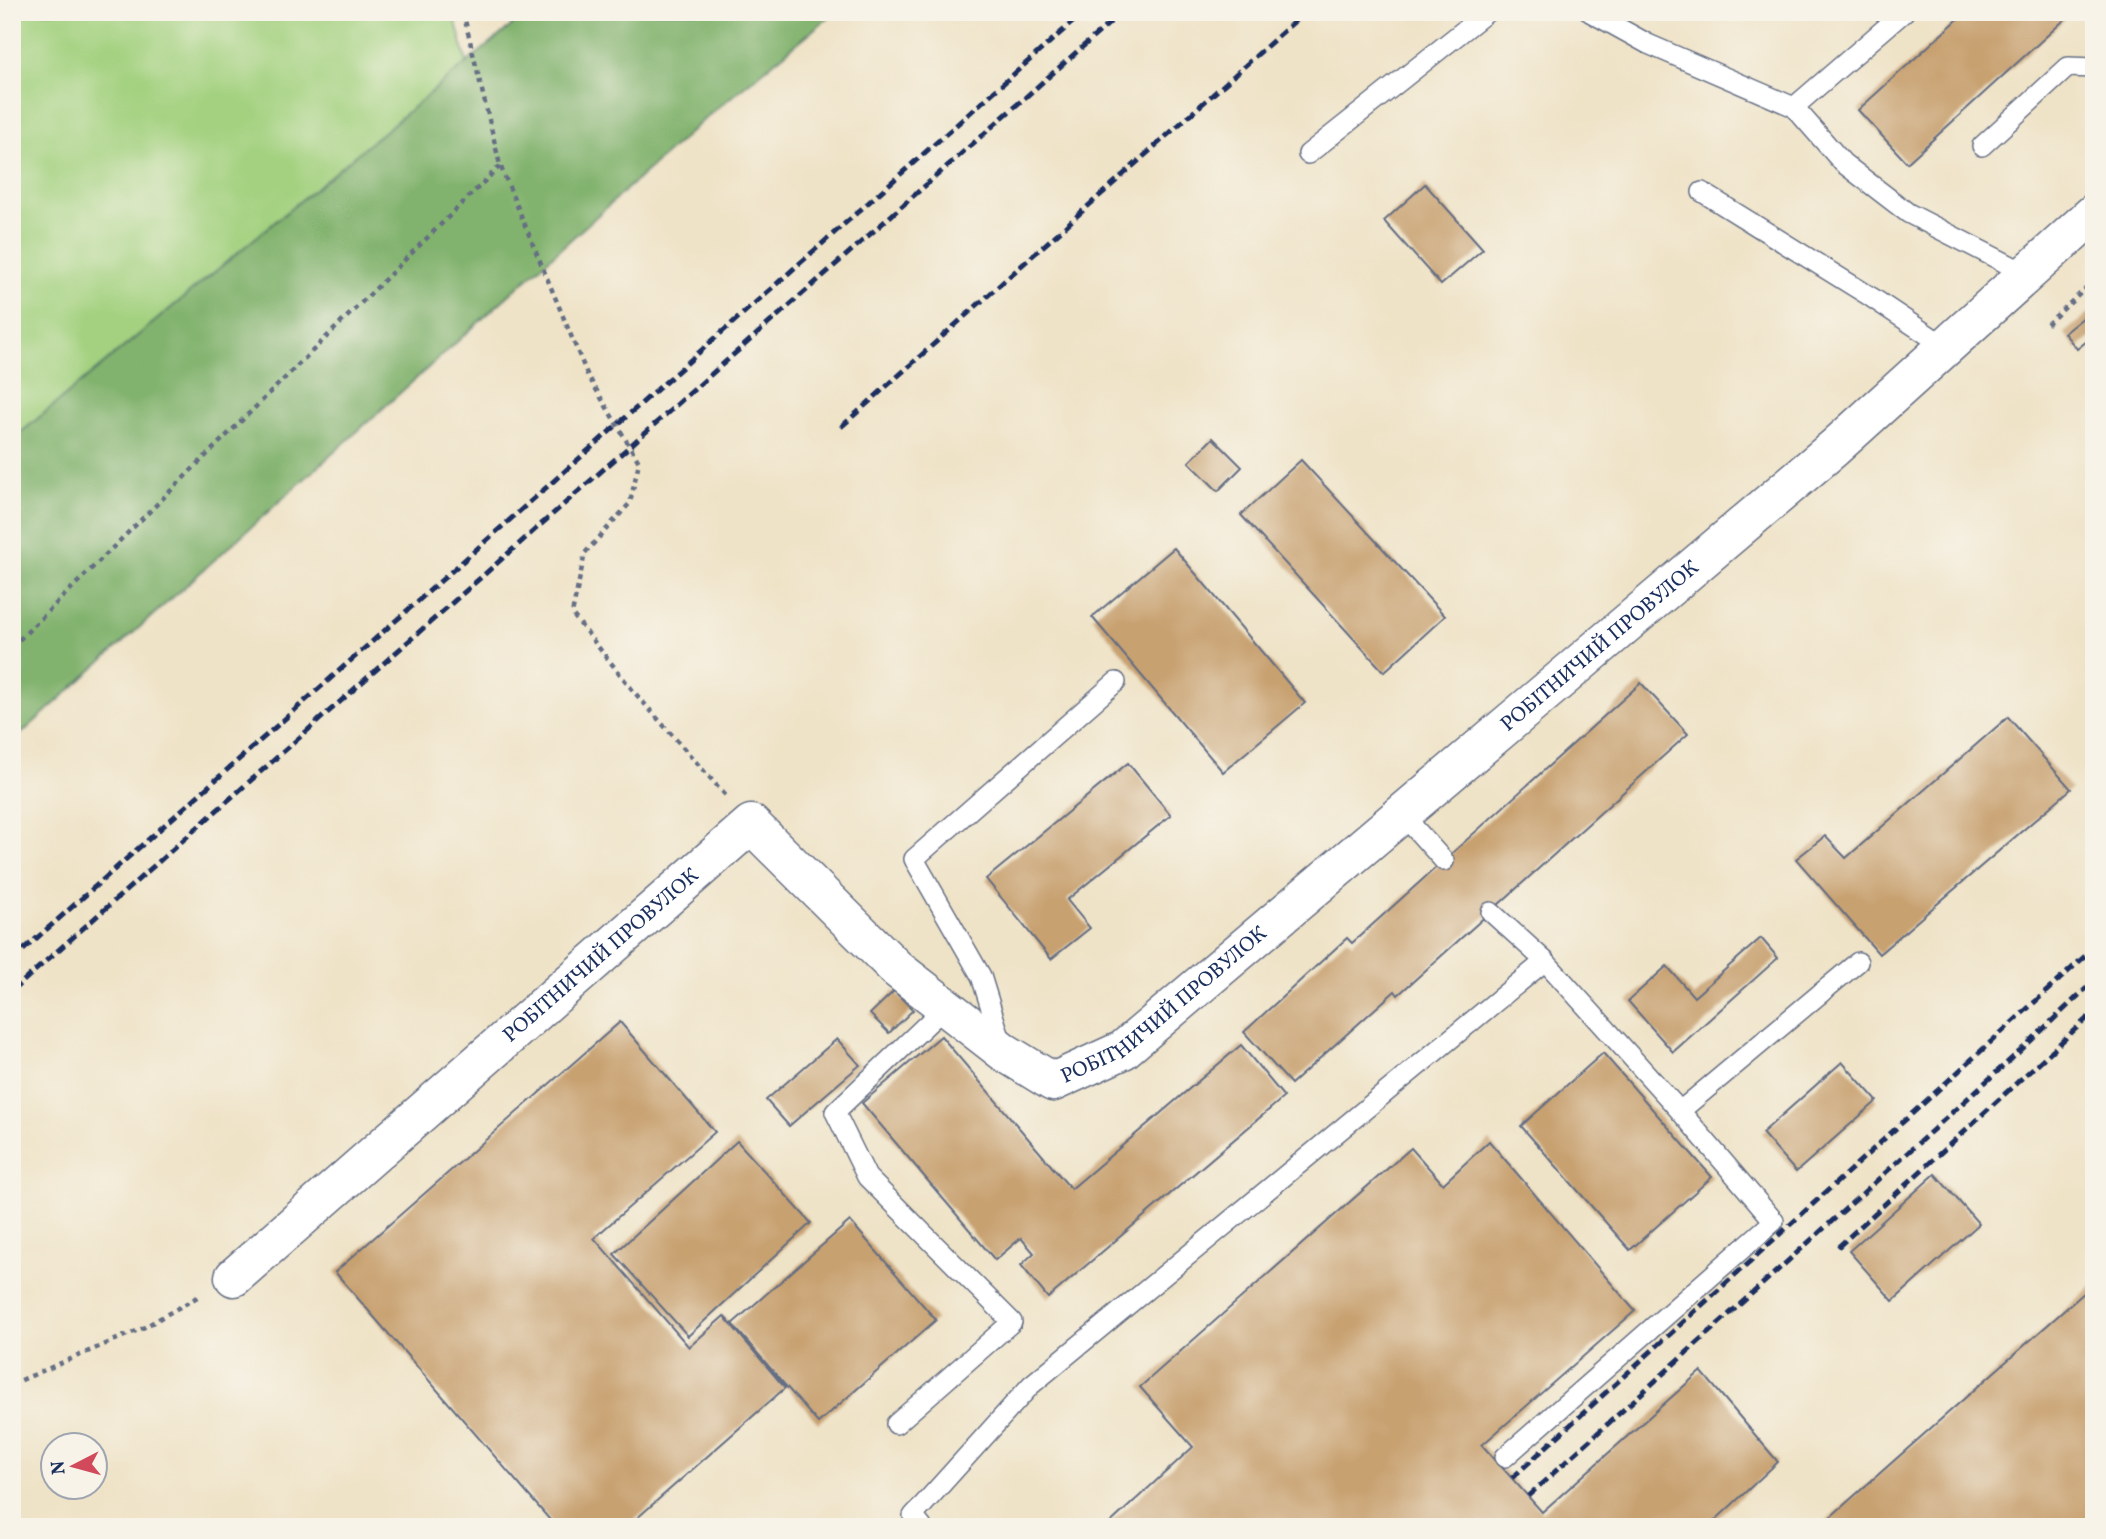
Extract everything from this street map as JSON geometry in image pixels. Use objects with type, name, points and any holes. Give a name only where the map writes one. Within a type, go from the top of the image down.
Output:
[{"type":"street","name":"РОБІТНИЧИЙ ПРОВУЛОК","points":[[234,1276],[751,824],[897,969],[1004,1052],[1053,1082],[1123,1050],[1834,448],[2094,214]]},
{"type":"lane","points":[[1308,154],[1487,12]]},
{"type":"lane","points":[[1590,12],[1648,44],[1794,107],[1843,163],[1908,213],[2027,274]]},
{"type":"lane","points":[[1794,107],[1904,12]]},
{"type":"lane","points":[[1982,146],[2068,67],[2094,68]]},
{"type":"lane","points":[[1702,192],[1946,347]]},
{"type":"lane","points":[[1004,1052],[981,976],[914,859],[1116,682]]},
{"type":"lane","points":[[1402,814],[1444,861]]},
{"type":"lane","points":[[1491,912],[1545,961],[1680,1111],[1774,1221],[1505,1457]]},
{"type":"lane","points":[[922,1527],[913,1516],[1031,1385],[1545,961]]},
{"type":"lane","points":[[1680,1111],[1858,962]]},
{"type":"lane","points":[[896,1423],[1012,1321],[867,1177],[835,1112],[945,1007]]},
{"type":"path","points":[[463,12],[500,166],[587,374],[639,462],[631,503],[585,554],[572,614],[635,693],[751,824]]},
{"type":"path","points":[[12,647],[500,166]]},
{"type":"path","points":[[2046,324],[2094,281]]},
{"type":"path","points":[[12,1384],[141,1329],[234,1276]]},
{"type":"green space","points":[[12,12],[453,12],[467,63],[12,440]]},
{"type":"green space","points":[[528,12],[835,12],[709,115],[12,742],[12,440]]},
{"type":"building","points":[[1966,12],[2073,12],[1907,163],[1858,110]]},
{"type":"building","points":[[1425,184],[1483,249],[1441,285],[1384,221]]},
{"type":"building","points":[[2094,309],[2094,340],[2092,337],[2077,349],[2064,333]]},
{"type":"building","points":[[1213,438],[1242,467],[1218,491],[1189,462]]},
{"type":"building","points":[[1301,460],[1445,616],[1384,672],[1241,515]]},
{"type":"building","points":[[1174,548],[1305,703],[1223,772],[1092,617]]},
{"type":"building","points":[[1641,683],[1688,734],[1398,995],[1395,991],[1291,1084],[1244,1032],[1347,938],[1352,943]]},
{"type":"building","points":[[2008,717],[2071,789],[1879,954],[1796,859],[1825,836],[1846,858]]},
{"type":"building","points":[[1128,763],[1171,815],[1067,900],[1090,928],[1051,959],[986,879]]},
{"type":"building","points":[[1761,938],[1778,958],[1673,1052],[1628,1001],[1667,966],[1694,997]]},
{"type":"building","points":[[894,991],[913,1010],[889,1033],[870,1014]]},
{"type":"building","points":[[620,1022],[715,1132],[594,1238],[689,1347],[724,1316],[785,1388],[627,1527],[556,1527],[335,1272]]},
{"type":"building","points":[[941,1036],[1071,1189],[1241,1045],[1284,1097],[1048,1298],[1021,1265],[1034,1253],[1021,1238],[995,1260],[862,1103]]},
{"type":"building","points":[[837,1039],[860,1065],[789,1126],[766,1100]]},
{"type":"building","points":[[1603,1053],[1712,1177],[1630,1250],[1521,1126]]},
{"type":"building","points":[[1842,1062],[1877,1101],[1796,1172],[1762,1133]]},
{"type":"building","points":[[737,1141],[811,1223],[688,1336],[614,1254]]},
{"type":"building","points":[[1489,1141],[1635,1311],[1482,1445],[1542,1512],[1701,1371],[1778,1462],[1708,1527],[1106,1527],[1193,1447],[1140,1387],[1411,1148],[1443,1184]]},
{"type":"building","points":[[1935,1174],[1979,1224],[1893,1301],[1849,1251]]},
{"type":"building","points":[[850,1221],[936,1320],[818,1423],[732,1324]]},
{"type":"building","points":[[2094,1284],[2094,1527],[1819,1527]]},
{"type":"railway","points":[[12,960],[1084,12]]},
{"type":"railway","points":[[12,991],[1122,12]]},
{"type":"railway","points":[[841,427],[1305,12]]},
{"type":"railway","points":[[1512,1478],[2094,948]]},
{"type":"railway","points":[[1528,1496],[2094,981]]},
{"type":"railway","points":[[1838,1247],[2094,1012]]}]
